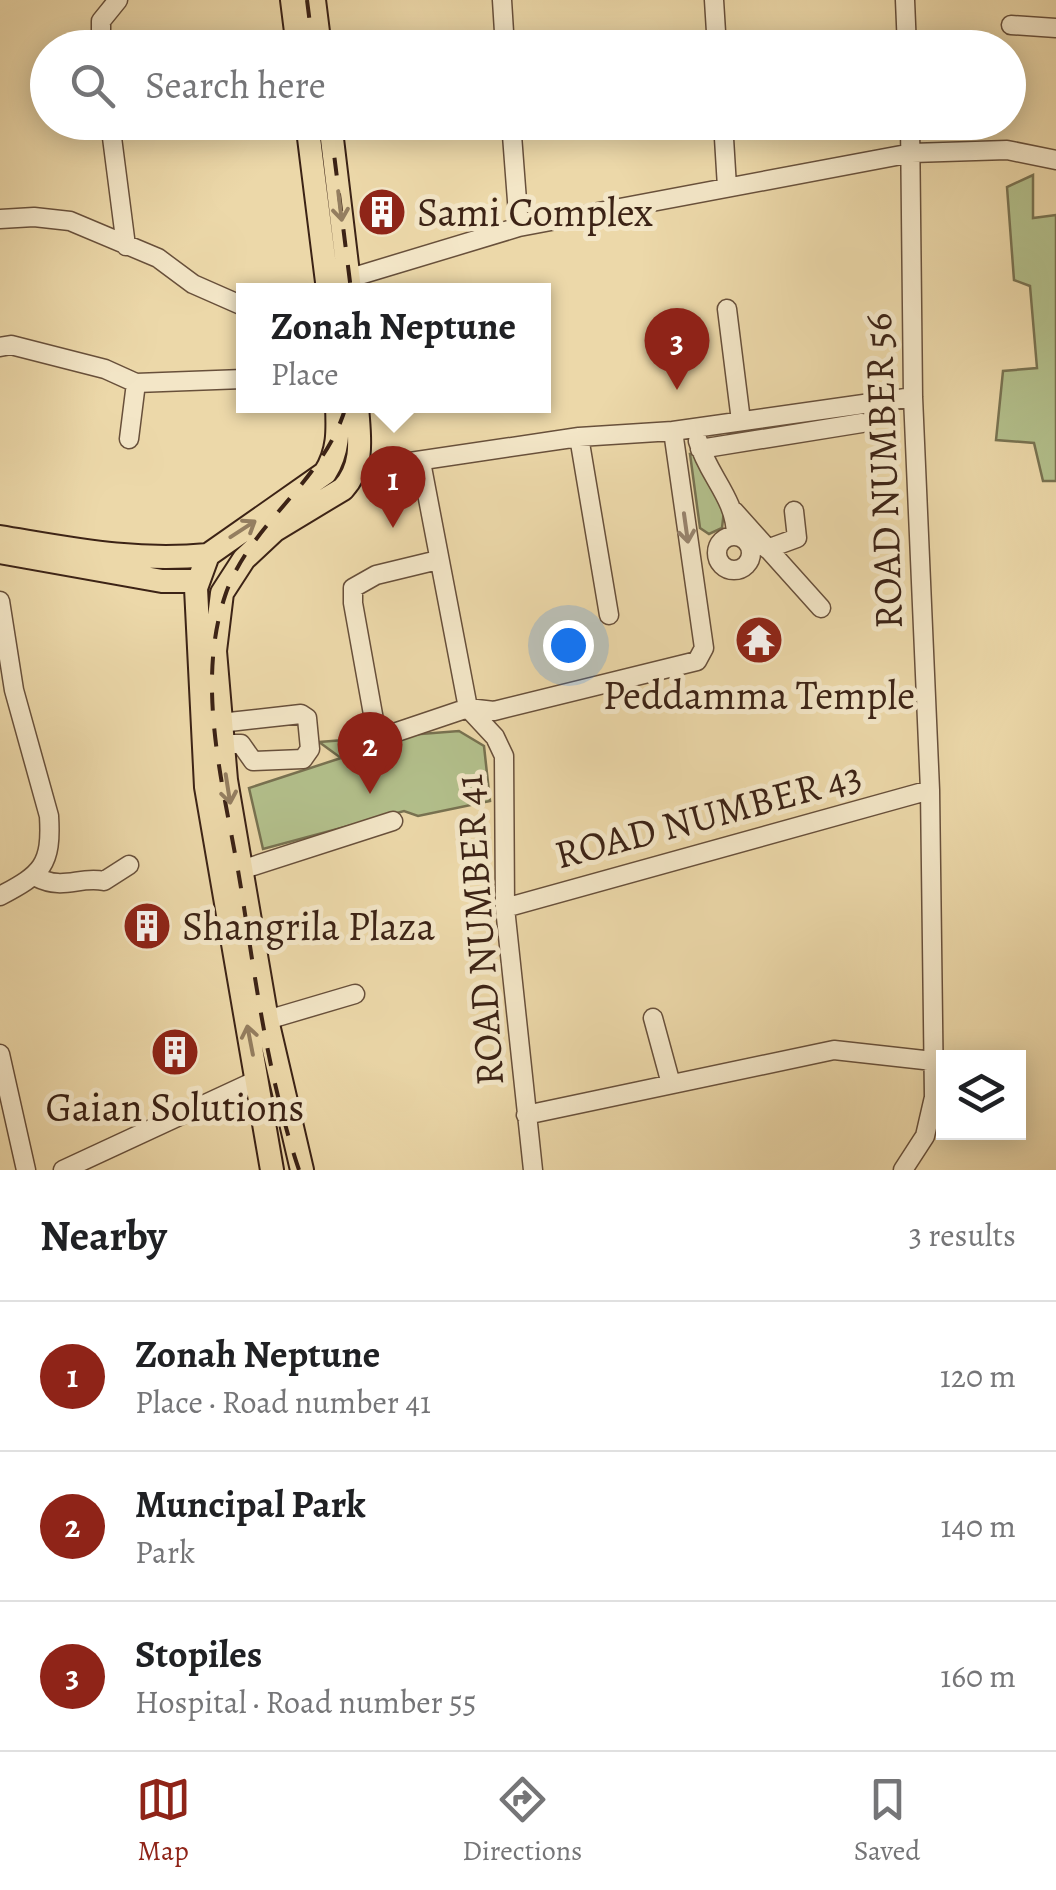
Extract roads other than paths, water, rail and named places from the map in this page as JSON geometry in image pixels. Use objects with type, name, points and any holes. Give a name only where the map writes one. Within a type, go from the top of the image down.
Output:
[{"type":"main road","points":[[292,0],[296,30]]},
{"type":"main road","points":[[314,0],[318,30]]},
{"type":"main road","points":[[309,140],[326,283]]},
{"type":"main road","points":[[332,140],[350,283]]},
{"type":"main road","points":[[0,552],[162,570],[208,555],[326,473],[338,439],[336,413]]},
{"type":"main road","points":[[272,1170],[239,922],[241,870],[231,733],[216,651],[219,610],[227,582],[244,559],[275,530],[343,489],[356,470],[360,454],[357,413]]},
{"type":"main road","points":[[0,538],[121,558],[191,582]]},
{"type":"main road","points":[[208,555],[191,582],[206,787],[302,1170]]},
{"type":"street","points":[[101,30],[102,21],[118,0]]},
{"type":"street","points":[[502,0],[504,30]]},
{"type":"street","points":[[714,0],[716,30]]},
{"type":"street","points":[[905,0],[906,30]]},
{"type":"street","points":[[1011,24],[1056,28]]},
{"type":"street","points":[[112,140],[126,246]]},
{"type":"street","points":[[513,140],[520,227]]},
{"type":"street","points":[[723,140],[727,187]]},
{"type":"street","name":"ROAD NUMBER 56","points":[[903,1170],[925,1136],[934,1097],[930,790],[913,398],[911,140]]},
{"type":"street","points":[[353,283],[520,227],[912,153],[1007,150],[1056,160]]},
{"type":"street","points":[[0,218],[70,221],[158,258],[193,284],[236,303]]},
{"type":"street","points":[[727,309],[740,421]]},
{"type":"street","points":[[0,347],[10,345],[105,369],[136,383],[236,380]]},
{"type":"street","points":[[128,439],[136,383]]},
{"type":"street","points":[[356,470],[579,437],[673,431],[913,398]]},
{"type":"street","points":[[700,449],[862,423]]},
{"type":"street","points":[[691,565],[719,560],[732,570],[748,563],[750,546],[736,536],[734,512],[700,449],[694,427]]},
{"type":"street","points":[[438,560],[376,575],[353,588],[376,731],[385,736],[468,708],[494,710],[700,659],[704,648],[673,431]]},
{"type":"street","points":[[579,437],[609,615]]},
{"type":"street","name":"ROAD NUMBER 41","points":[[421,462],[468,708],[494,737],[504,756],[505,908],[533,1170]]},
{"type":"street","points":[[767,548],[797,538],[794,510]]},
{"type":"street","points":[[734,512],[821,608]]},
{"type":"street","points":[[719,560],[721,543],[736,536]]},
{"type":"street","points":[[0,600],[7,690],[49,816],[48,849],[36,877],[0,896]]},
{"type":"street","name":"ROAD NUMBER 43","points":[[505,908],[930,790]]},
{"type":"street","points":[[241,870],[393,821]]},
{"type":"street","points":[[36,877],[60,886],[91,879],[104,881],[129,865]]},
{"type":"street","points":[[267,1020],[355,994]]},
{"type":"street","points":[[652,1018],[672,1084]]},
{"type":"street","points":[[526,1115],[834,1050],[932,1061]]},
{"type":"street","points":[[0,1054],[26,1170]]},
{"type":"street","points":[[63,1170],[257,1080]]},
{"type":"railway","points":[[307,0],[311,30]]},
{"type":"railway","points":[[332,140],[350,283]]},
{"type":"railway","points":[[299,1170],[279,1100],[258,995],[221,779],[212,668],[216,632],[236,570],[321,458],[343,413]]},
{"type":"place","name":"Sami Complex","points":[[382,212]]},
{"type":"place","name":"Stopiles","points":[[677,390]]},
{"type":"place","name":"Zonah Neptune","points":[[393,528]]},
{"type":"place","name":"Peddamma Temple","points":[[759,640]]},
{"type":"place","name":"Muncipal Park","points":[[370,794]]},
{"type":"place","name":"Shangrila Plaza","points":[[147,926]]},
{"type":"place","name":"Gaian Solutions","points":[[175,1052]]}]
